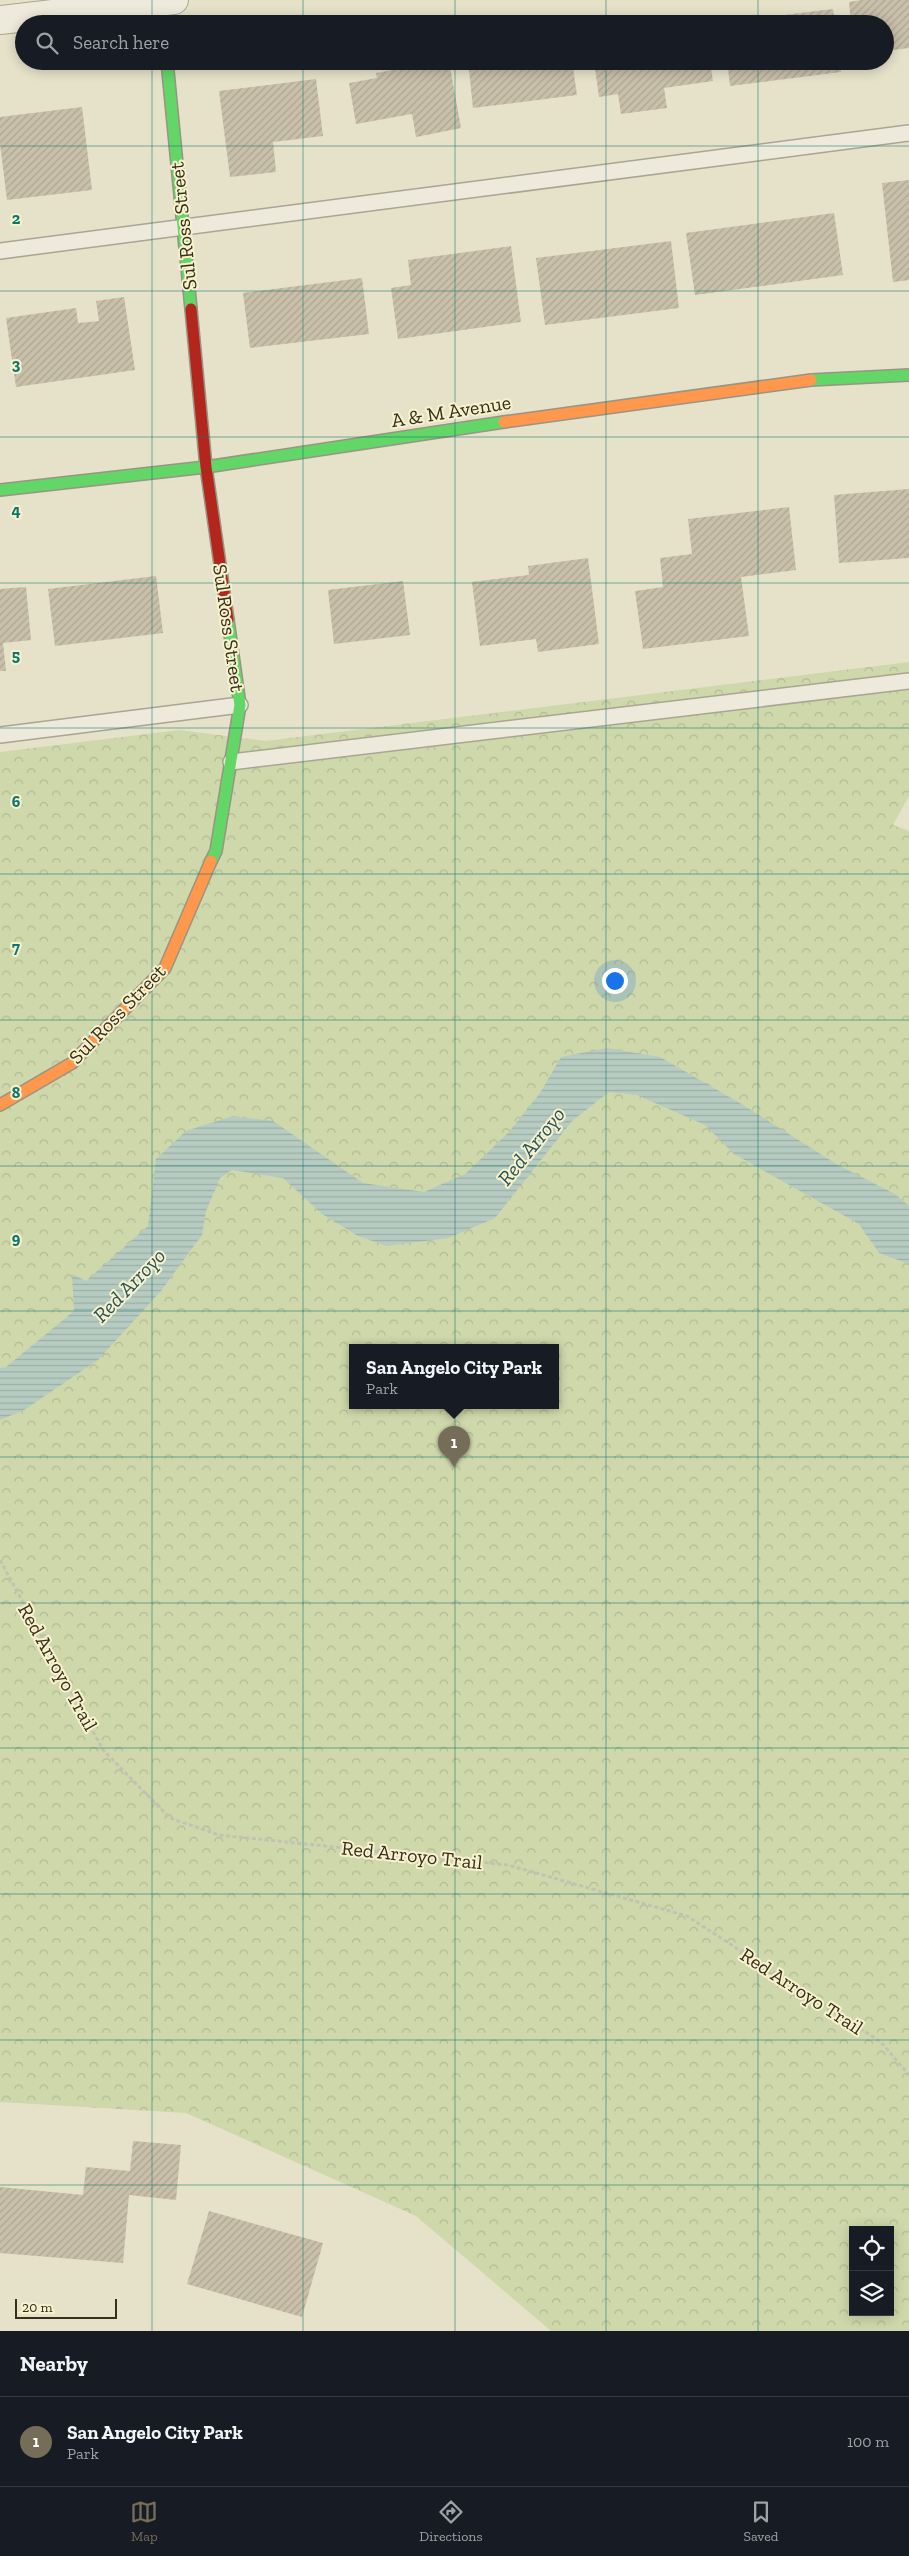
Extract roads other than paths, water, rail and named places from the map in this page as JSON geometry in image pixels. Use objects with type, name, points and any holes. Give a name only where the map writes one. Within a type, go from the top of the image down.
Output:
[{"type":"street","points":[[59,15],[164,6]]},
{"type":"street","points":[[0,20],[15,19]]},
{"type":"street","name":"Sul Ross Street","points":[[0,1105],[72,1063],[165,968],[216,851],[231,762],[240,705],[206,467],[167,70]]},
{"type":"street","name":"A & M Avenue","points":[[0,490],[206,467],[520,419],[799,381],[909,375]]},
{"type":"lane","points":[[0,251],[183,229],[909,133]]},
{"type":"lane","points":[[231,762],[909,681]]},
{"type":"lane","points":[[0,735],[240,705]]},
{"type":"water","name":"Red Arroyo","points":[[607,1048],[660,1057],[740,1103],[838,1165],[895,1194],[909,1206],[909,1264],[879,1253],[859,1224],[734,1154],[705,1125],[637,1095],[609,1092],[572,1121],[495,1218],[448,1238],[387,1246],[358,1236],[322,1214],[283,1178],[232,1170],[220,1178],[206,1211],[202,1235],[161,1291],[98,1360],[24,1410],[0,1420],[0,1368],[6,1367],[74,1311],[72,1274],[86,1281],[148,1226],[156,1159],[186,1131],[233,1116],[273,1121],[363,1183],[424,1192],[465,1174],[509,1132],[540,1093],[561,1057]]},
{"type":"place","name":"San Angelo City Park","points":[[454,1467]]}]
